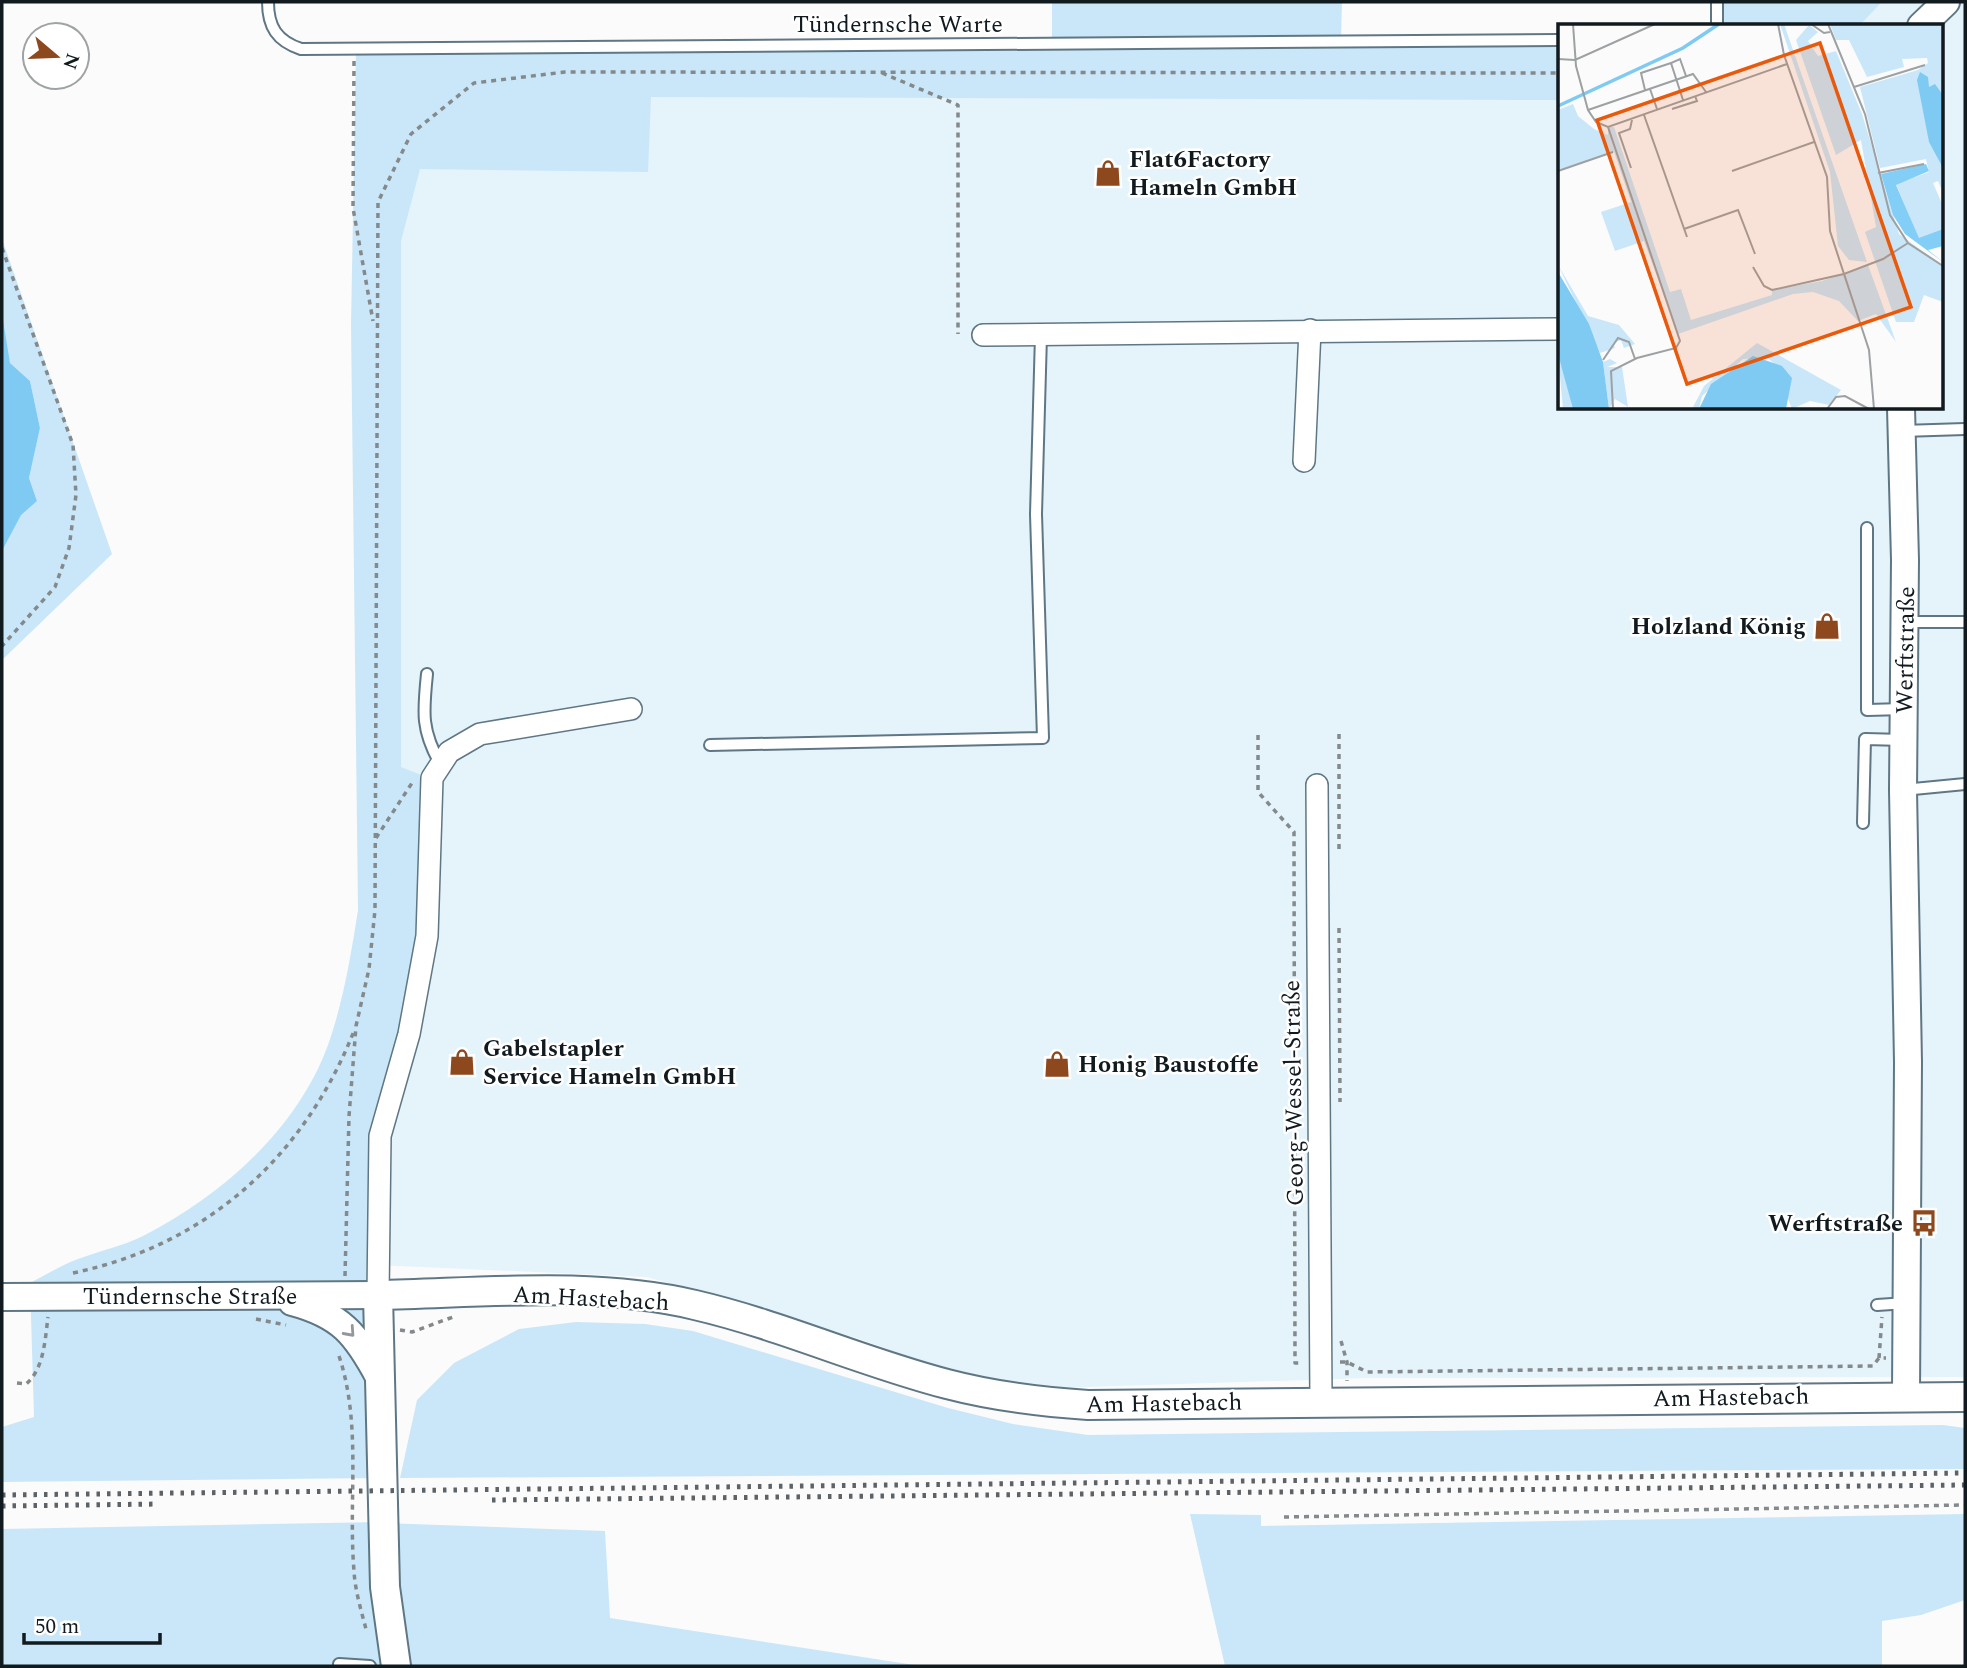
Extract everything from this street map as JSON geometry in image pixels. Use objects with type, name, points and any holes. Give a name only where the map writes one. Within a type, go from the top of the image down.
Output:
[{"type":"main road","name":"Am Hastebach","points":[[378,1295],[563,1292],[629,1295],[694,1305],[947,1384],[1059,1403],[1965,1397]]},
{"type":"main road","points":[[378,1295],[385,1587],[396,1666]]},
{"type":"street","points":[[1923,24],[1946,2]]},
{"type":"street","points":[[983,335],[1310,330],[1558,330]]},
{"type":"street","points":[[1304,461],[1310,330]]},
{"type":"street","name":"Werftstraße","points":[[1901,419],[1908,1062],[1906,1396]]},
{"type":"street","points":[[378,1295],[380,1136],[410,1034],[428,936],[432,778],[449,751],[480,734],[631,709]]},
{"type":"street","name":"Georg-Wessel-Straße","points":[[1317,785],[1321,1401]]},
{"type":"street","points":[[266,1295],[311,1307],[342,1323],[361,1343],[379,1377]]},
{"type":"street","name":"Tündernsche Straße","points":[[2,1297],[378,1295]]},
{"type":"lane","name":"Tündernsche Warte","points":[[268,2],[273,31],[285,43],[301,49],[1558,40]]},
{"type":"lane","points":[[1717,2],[1717,24]]},
{"type":"lane","points":[[710,745],[1043,738],[1036,514],[1041,335]]},
{"type":"lane","points":[[1901,419],[1965,429]]},
{"type":"lane","points":[[1867,528],[1867,710],[1904,709]]},
{"type":"lane","points":[[1905,622],[1965,622]]},
{"type":"lane","points":[[427,674],[423,716],[428,743],[441,765]]},
{"type":"lane","points":[[1863,823],[1866,739],[1904,740]]},
{"type":"lane","points":[[1903,790],[1965,784]]},
{"type":"lane","points":[[1877,1305],[1907,1303]]},
{"type":"lane","points":[[338,1664],[370,1666]]},
{"type":"path","points":[[345,1295],[349,1116],[356,1026],[369,969],[375,910],[375,330],[353,208],[354,49]]},
{"type":"path","name":"Tündernsche Warte","points":[[375,330],[378,202],[411,134],[474,83],[565,72],[1558,74]]},
{"type":"path","points":[[880,72],[958,105],[958,334]]},
{"type":"path","points":[[2,248],[73,445],[76,495],[69,548],[55,587],[2,646]]},
{"type":"path","points":[[1258,735],[1258,792],[1294,832],[1296,1363],[1348,1362],[1367,1372],[1873,1366],[1879,1358],[1906,1359]]},
{"type":"path","points":[[375,840],[413,781],[422,780]]},
{"type":"path","points":[[66,1275],[109,1264],[166,1243],[238,1196],[269,1169],[321,1102],[356,1026]]},
{"type":"path","points":[[28,1297],[28,1320],[59,1319]]},
{"type":"path","points":[[380,1328],[412,1332],[463,1315]]},
{"type":"path","points":[[247,1318],[298,1327]]},
{"type":"path","points":[[17,1383],[26,1384],[35,1377],[43,1351],[48,1319]]},
{"type":"path","points":[[335,1344],[349,1391],[354,1574],[368,1636]]},
{"type":"path","points":[[1284,1517],[1965,1505]]},
{"type":"shaded area","points":[[1052,2],[1342,2],[1341,39],[1052,39]]},
{"type":"shaded area","points":[[1717,2],[1882,2],[1861,24],[1717,24]]},
{"type":"shaded area","points":[[1882,2],[1965,2],[1965,1377],[1369,1378],[1055,1388],[952,1373],[857,1338],[647,1277],[355,1264],[382,68],[1558,50],[1558,410],[1942,410],[1942,24],[1861,24]]},
{"type":"shaded area","points":[[1558,42],[1558,100],[651,97],[648,172],[420,169],[401,241],[401,767],[431,779],[426,936],[379,1136],[376,1296],[381,1478],[2,1482],[2,1427],[34,1417],[30,1283],[72,1261],[135,1240],[172,1220],[228,1180],[276,1132],[297,1105],[328,1045],[342,996],[358,910],[351,325],[356,50]]},
{"type":"shaded area","points":[[2,239],[112,554],[2,660],[2,551],[21,514],[37,501],[29,478],[40,428],[30,381],[10,363],[3,338]]},
{"type":"shaded area","points":[[576,1322],[645,1324],[693,1331],[948,1408],[1013,1424],[1088,1435],[1943,1425],[1965,1428],[1965,1469],[400,1478],[417,1400],[454,1363],[519,1329]]},
{"type":"shaded area","points":[[1190,1514],[1261,1515],[1261,1526],[1965,1514],[1965,1600],[1921,1615],[1882,1621],[1882,1666],[1225,1666]]},
{"type":"shaded area","points":[[382,1522],[394,1666],[2,1666],[2,1529]]},
{"type":"shaded area","points":[[384,1523],[605,1531],[610,1618],[921,1666],[397,1666]]},
{"type":"water","points":[[2,314],[10,363],[30,381],[40,428],[29,478],[37,501],[21,515],[2,551]]},
{"type":"railway","points":[[2,1495],[1965,1473]]},
{"type":"railway","points":[[492,1500],[1965,1485]]},
{"type":"railway","points":[[2,1506],[159,1504]]},
{"type":"place","name":"Flat6Factory Hameln GmbH","points":[[1108,173]]},
{"type":"place","name":"Holzland König","points":[[1827,626]]},
{"type":"place","name":"Gabelstapler Service Hameln GmbH","points":[[462,1062]]},
{"type":"place","name":"Honig Baustoffe","points":[[1057,1064]]},
{"type":"place","name":"Werftstraße","points":[[1924,1223]]}]
